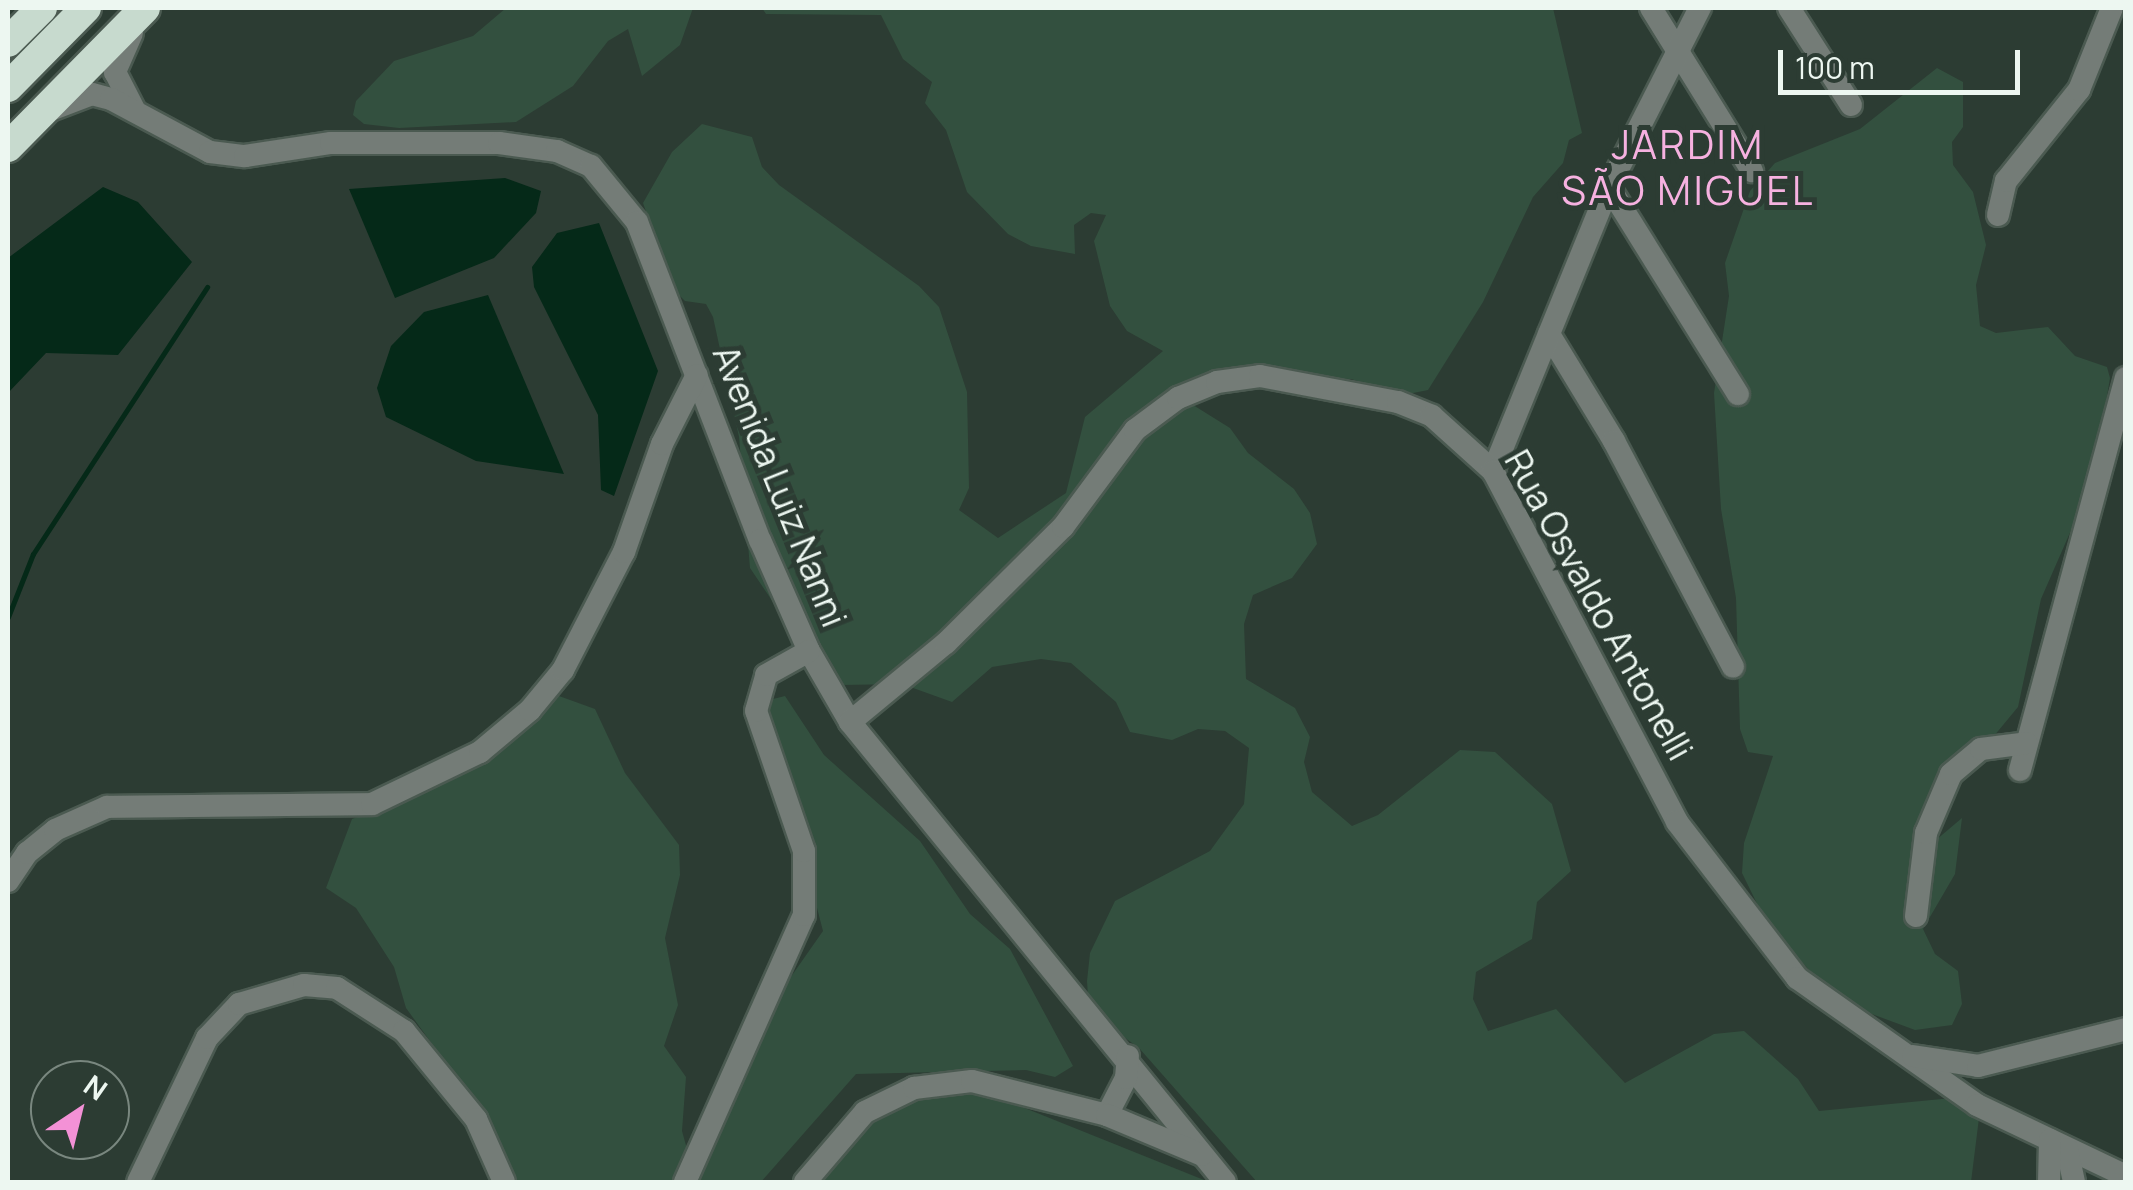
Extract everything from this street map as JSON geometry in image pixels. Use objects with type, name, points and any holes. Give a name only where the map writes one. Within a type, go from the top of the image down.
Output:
[{"type":"highway","points":[[8,42],[42,8]]},
{"type":"highway","points":[[8,87],[86,8]]},
{"type":"highway","points":[[15,138],[148,8]]},
{"type":"street","points":[[137,114],[115,60],[148,8]]},
{"type":"street","points":[[1651,8],[1752,170]]},
{"type":"street","points":[[1493,471],[1609,187],[1700,8]]},
{"type":"street","points":[[1789,8],[1850,105]]},
{"type":"street","points":[[1998,215],[2006,181],[2067,112],[2112,8]]},
{"type":"street","name":"Avenida Luiz Nanni","points":[[15,138],[58,106],[92,94],[210,152],[246,156],[331,143],[499,143],[557,151],[591,166],[637,222],[809,652],[850,722],[1128,1056],[1225,1182]]},
{"type":"street","points":[[1609,187],[1738,394]]},
{"type":"street","points":[[1548,334],[1614,441],[1733,667]]},
{"type":"street","points":[[8,881],[27,853],[55,830],[107,807],[372,804],[480,752],[530,710],[562,670],[624,552],[662,444],[697,376]]},
{"type":"street","name":"Rua Osvaldo Antonelli","points":[[850,722],[946,643],[1063,527],[1135,430],[1204,388],[1260,376],[1398,402],[1432,416],[1493,471],[1677,822],[1797,978],[1977,1105],[2126,1176]]},
{"type":"street","points":[[2020,770],[2126,378]]},
{"type":"street","points":[[686,1182],[804,915],[804,851],[756,711],[766,675],[809,652]]},
{"type":"street","points":[[1916,916],[1926,833],[1952,774],[1965,756],[1981,749],[2027,743]]},
{"type":"street","points":[[138,1182],[207,1038],[239,1004],[304,985],[337,988],[404,1030],[476,1119],[504,1182]]},
{"type":"street","points":[[1904,1054],[1978,1066],[2126,1029]]},
{"type":"street","points":[[1106,1115],[1126,1078],[1128,1056]]},
{"type":"street","points":[[1977,1105],[1978,1066]]},
{"type":"street","points":[[805,1182],[865,1112],[914,1088],[972,1081],[1106,1115],[1205,1156]]},
{"type":"street","points":[[1139,1129],[1163,1102]]},
{"type":"street","points":[[2049,1182],[2059,1145]]},
{"type":"street","points":[[2059,1145],[2074,1182]]},
{"type":"shaded area","points":[[506,8],[693,8],[680,45],[642,76],[628,29],[608,41],[573,86],[516,122],[399,128],[364,124],[353,115],[356,101],[394,61],[473,36]]},
{"type":"shaded area","points":[[762,8],[1553,8],[1582,133],[1569,140],[1563,163],[1533,197],[1483,302],[1428,390],[1403,395],[1351,379],[1288,378],[1177,395],[1230,428],[1248,453],[1294,489],[1310,513],[1317,544],[1292,578],[1253,595],[1244,624],[1246,679],[1295,708],[1310,737],[1304,762],[1312,792],[1352,826],[1378,815],[1460,750],[1495,752],[1552,804],[1571,871],[1537,902],[1532,939],[1476,972],[1473,999],[1488,1031],[1556,1009],[1625,1083],[1714,1034],[1744,1031],[1798,1079],[1819,1111],[1952,1098],[1979,1118],[1971,1182],[1257,1182],[1139,1048],[1089,1012],[1087,981],[1090,953],[1115,901],[1210,851],[1244,804],[1249,748],[1225,731],[1198,729],[1172,740],[1130,732],[1116,702],[1071,663],[1041,659],[992,667],[952,702],[902,684],[842,685],[824,678],[750,568],[739,437],[713,317],[706,304],[685,301],[673,289],[643,203],[672,152],[702,124],[752,137],[762,167],[779,185],[919,286],[939,307],[967,392],[969,488],[959,510],[998,538],[1066,493],[1085,417],[1163,351],[1127,331],[1110,306],[1094,241],[1106,215],[1091,213],[1074,225],[1075,254],[1031,246],[1008,234],[967,192],[946,130],[925,103],[932,82],[903,59],[881,15],[766,14]]},
{"type":"shaded area","points":[[1937,68],[1963,82],[1963,127],[1952,142],[1953,165],[1973,192],[1986,245],[1976,285],[1980,326],[1996,333],[2048,327],[2075,356],[2107,367],[2110,378],[2093,480],[2041,599],[2018,707],[1955,783],[1936,840],[1962,818],[1955,874],[1923,929],[1935,954],[1958,971],[1962,1004],[1952,1025],[1915,1030],[1861,1010],[1810,971],[1767,924],[1742,873],[1744,843],[1773,756],[1748,752],[1740,729],[1736,598],[1721,509],[1714,393],[1729,296],[1725,263],[1750,191],[1775,163],[1860,129]]},
{"type":"shaded area","points":[[505,178],[541,191],[536,213],[494,258],[395,298],[349,189]]},
{"type":"shaded area","points":[[103,187],[138,202],[192,262],[118,355],[46,353],[8,393],[8,258]]},
{"type":"shaded area","points":[[599,223],[658,371],[614,496],[601,490],[598,415],[534,287],[532,267],[557,233]]},
{"type":"shaded area","points":[[488,295],[564,474],[476,461],[386,417],[377,388],[391,346],[424,312]]},
{"type":"shaded area","points":[[559,696],[595,709],[625,773],[679,845],[680,875],[665,938],[678,1005],[664,1046],[686,1077],[682,1131],[687,1149],[760,1021],[823,931],[766,711],[773,699],[785,696],[824,755],[920,841],[970,914],[1010,949],[1073,1066],[1055,1077],[1026,1070],[856,1074],[761,1182],[507,1182],[464,1088],[406,1008],[394,967],[356,908],[326,888],[352,819],[434,788],[534,707]]},
{"type":"shaded area","points":[[931,1090],[985,1092],[1209,1182],[806,1182],[836,1139]]},
{"type":"waterway","points":[[8,617],[33,554],[207,287]]},
{"type":"district","name":"JARDIM SÃO MIGUEL","points":[[1688,167]]}]
